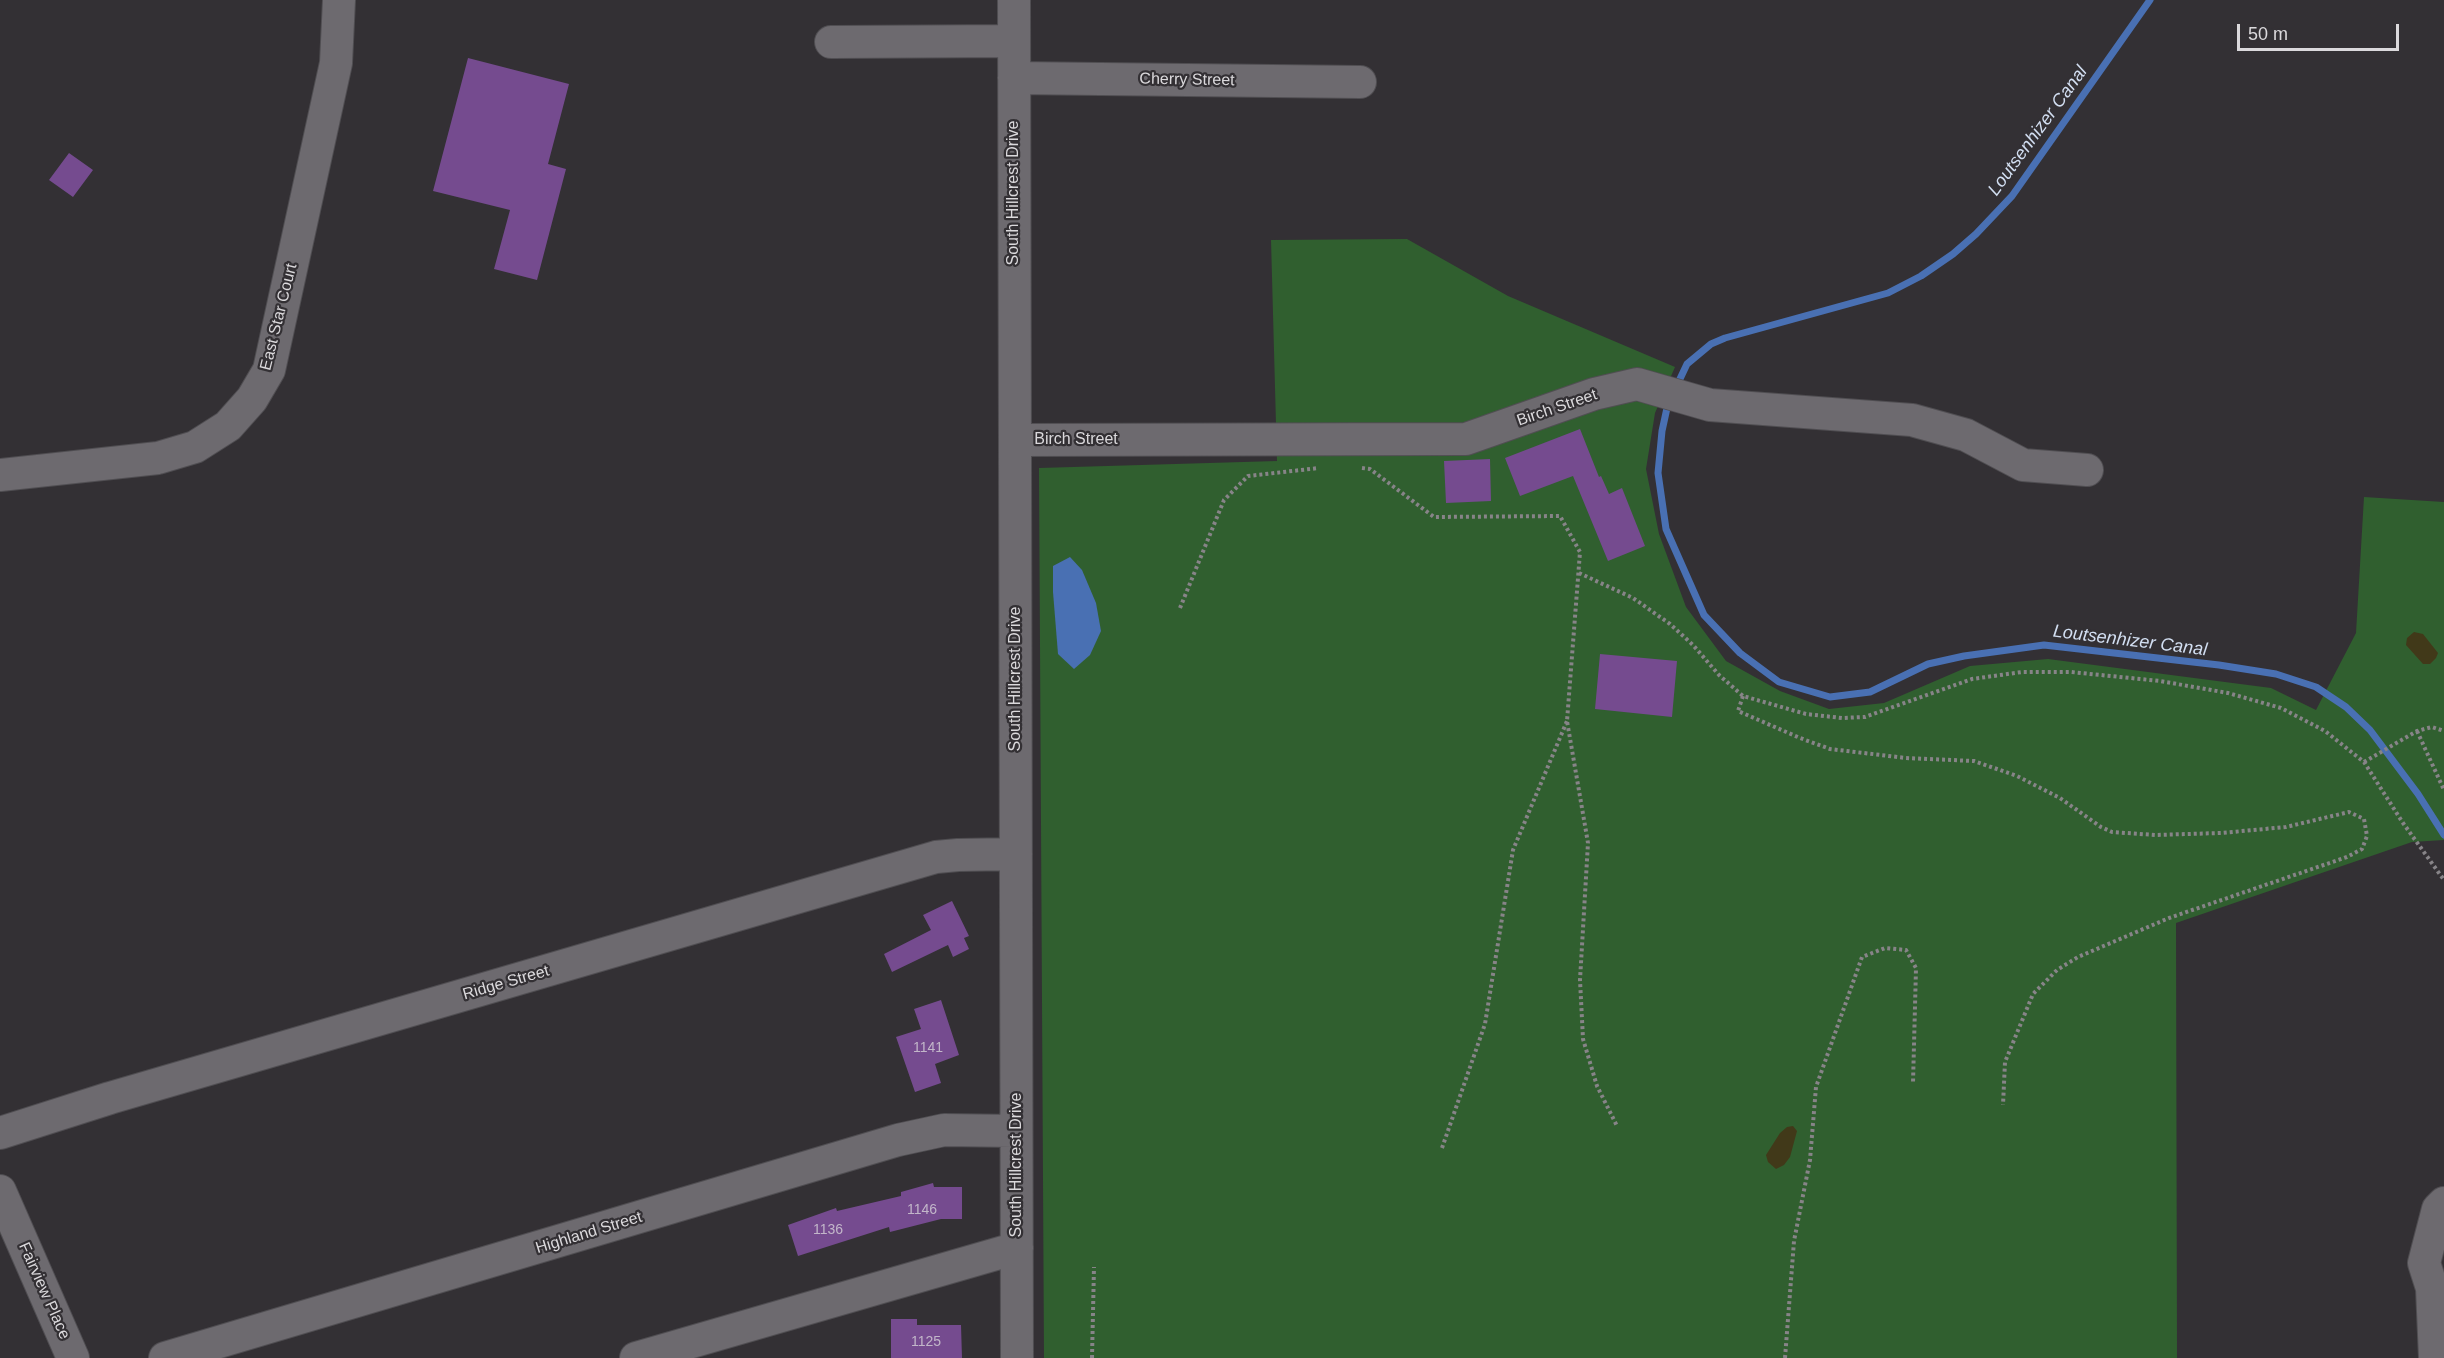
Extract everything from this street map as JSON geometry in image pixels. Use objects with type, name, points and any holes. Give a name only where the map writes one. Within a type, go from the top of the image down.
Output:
[{"type":"street","name":"East Star Court","points":[[0,476],[158,458],[195,447],[228,426],[252,399],[269,370],[336,63],[339,0]]},
{"type":"street","name":"South Hillcrest Drive","points":[[1014,0],[1017,1358]]},
{"type":"street","points":[[831,42],[1014,41]]},
{"type":"street","name":"Cherry Street","points":[[1014,78],[1360,81]]},
{"type":"street","name":"Birch Street","points":[[1016,440],[1466,439],[1594,394],[1637,384],[1710,405],[1912,420],[1966,435],[2023,465],[2086,470]]},
{"type":"street","name":"Ridge Street","points":[[0,1133],[121,1095],[936,857],[1016,854]]},
{"type":"street","name":"Highland Street","points":[[165,1358],[898,1140],[944,1130],[1016,1131]]},
{"type":"street","name":"Fairview Place","points":[[0,1191],[74,1358]]},
{"type":"street","points":[[2435,1358],[2432,1288],[2424,1263],[2438,1209],[2444,1203]]},
{"type":"street","points":[[636,1358],[1017,1248]]},
{"type":"path","points":[[1180,608],[1224,500],[1248,476],[1330,466]]},
{"type":"path","points":[[1352,466],[1370,469],[1434,517],[1560,516],[1580,552],[1567,721],[1588,843],[1580,980],[1583,1039],[1597,1086],[1617,1126]]},
{"type":"path","points":[[1579,573],[1633,598],[1670,624],[1693,645],[1719,675],[1743,696],[1806,714],[1842,718],[1865,717],[1972,679],[2022,672],[2071,672],[2160,681],[2228,693],[2281,708],[2325,731],[2364,762],[2403,823],[2444,880]]},
{"type":"path","points":[[1743,696],[1738,711],[1800,738],[1840,750],[1906,758],[1974,762],[2017,776],[2060,798],[2101,827],[2112,832],[2156,835],[2221,833],[2286,827],[2349,812],[2364,819],[2367,836],[2362,849],[2347,857],[2169,918],[2078,957],[2057,970],[2033,994],[2005,1062],[2003,1105]]},
{"type":"path","points":[[1442,1148],[1485,1024],[1513,849],[1567,721]]},
{"type":"path","points":[[2364,762],[2417,731],[2432,727],[2444,731]]},
{"type":"path","points":[[2417,731],[2444,790]]},
{"type":"path","points":[[1785,1358],[1794,1241],[1810,1160],[1816,1087],[1862,957],[1886,948],[1906,950],[1916,968],[1913,1083]]},
{"type":"path","points":[[1092,1358],[1094,1267]]},
{"type":"green space","points":[[1407,239],[1508,296],[1675,367],[1655,413],[1646,469],[1659,534],[1686,607],[1726,661],[1780,691],[1829,709],[1884,703],[1970,666],[2048,659],[2271,688],[2316,710],[2356,633],[2364,497],[2444,502],[2444,840],[2412,842],[2176,923],[2177,1358],[1044,1358],[1039,468],[1277,461],[1271,240]]},
{"type":"sand","points":[[2414,632],[2423,634],[2438,653],[2430,664],[2423,664],[2406,645],[2407,638]]},
{"type":"sand","points":[[1793,1126],[1797,1131],[1790,1157],[1784,1165],[1776,1169],[1768,1162],[1766,1155],[1780,1133],[1787,1127]]},
{"type":"water","points":[[1070,557],[1082,570],[1096,603],[1101,631],[1090,655],[1074,669],[1058,654],[1053,592],[1053,566]]},
{"type":"building","points":[[468,58],[569,84],[548,164],[566,169],[537,280],[494,269],[510,210],[433,191]]},
{"type":"building","points":[[69,153],[93,170],[73,197],[49,180]]},
{"type":"building","points":[[1580,429],[1599,477],[1601,476],[1609,494],[1622,488],[1645,546],[1608,561],[1573,476],[1520,496],[1505,458]]},
{"type":"building","points":[[1490,459],[1491,501],[1446,503],[1444,461]]},
{"type":"building","points":[[1600,654],[1677,661],[1672,717],[1595,709]]},
{"type":"building","points":[[952,901],[969,936],[964,938],[969,949],[953,957],[948,945],[892,972],[884,954],[931,930],[923,915]]},
{"type":"building","points":[[941,1000],[959,1055],[935,1064],[941,1083],[915,1092],[896,1037],[921,1029],[914,1009]]},
{"type":"building","points":[[933,1183],[934,1187],[962,1187],[962,1219],[941,1219],[890,1232],[889,1227],[798,1256],[788,1225],[836,1208],[837,1211],[901,1196],[901,1192]]},
{"type":"building","points":[[891,1319],[917,1319],[917,1325],[961,1325],[962,1358],[891,1358]]},
{"type":"waterway","name":"Loutsenhizer Canal","points":[[1679,381],[1687,364],[1711,344],[1725,338],[1888,293],[1921,276],[1953,254],[1976,234],[2012,196],[2150,0]]},
{"type":"waterway","name":"Loutsenhizer Canal","points":[[1667,408],[1658,473],[1666,529],[1704,615],[1740,653],[1779,682],[1830,697],[1870,692],[1928,664],[1964,656],[2044,645],[2219,665],[2276,674],[2316,687],[2346,707],[2370,730],[2418,794],[2444,835]]}]
